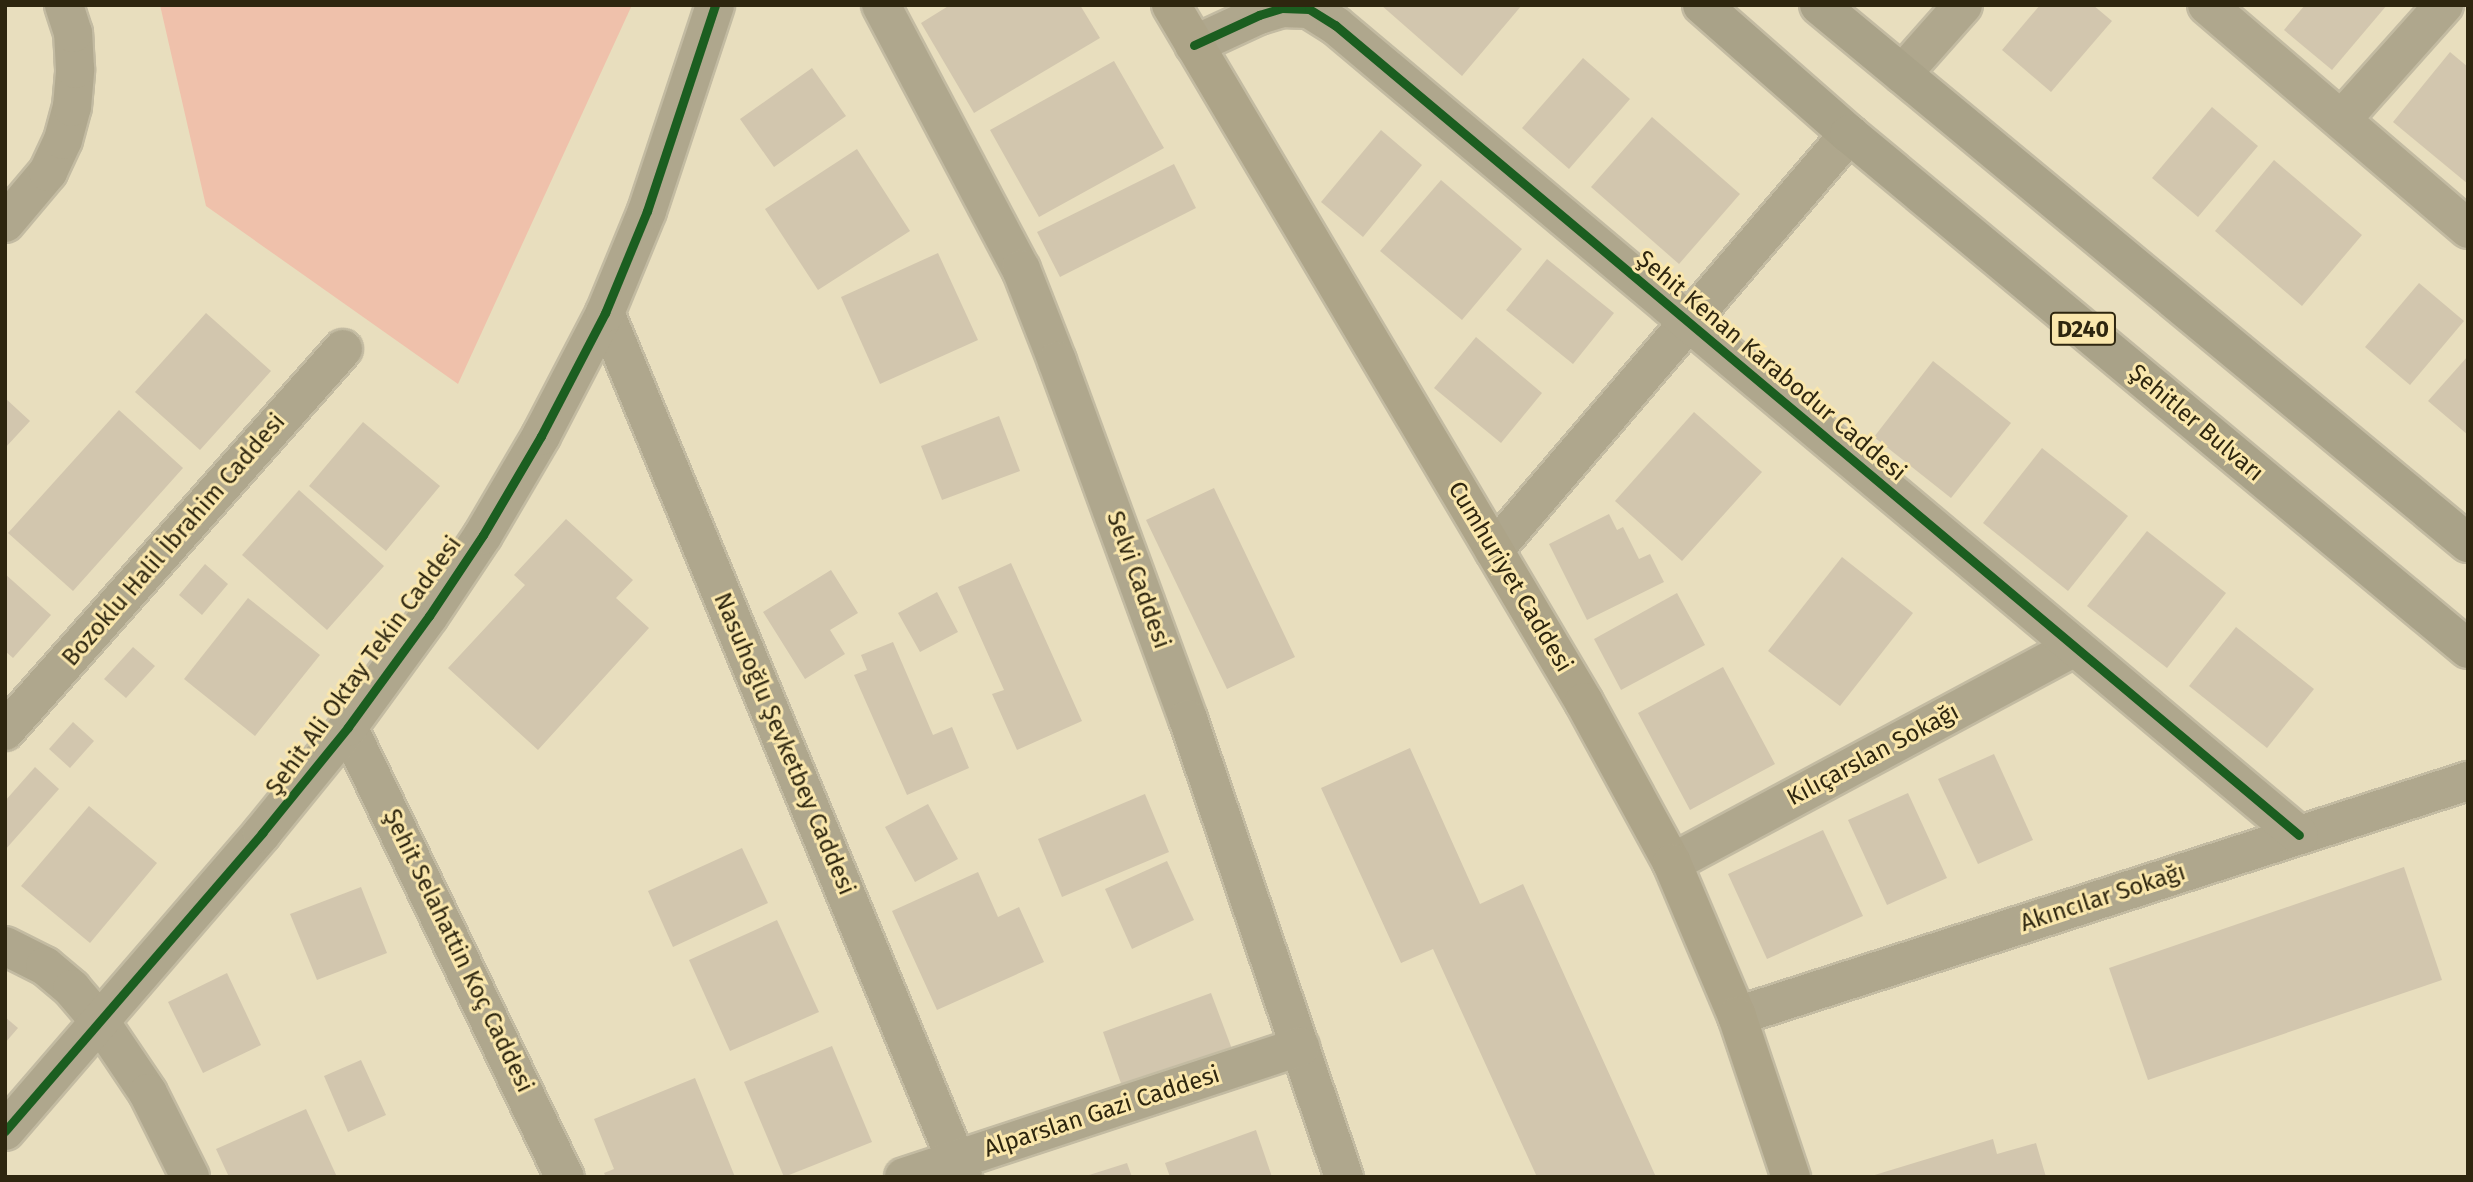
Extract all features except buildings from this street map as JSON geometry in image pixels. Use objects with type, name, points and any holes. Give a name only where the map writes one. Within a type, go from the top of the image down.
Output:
[{"type":"main road","name":"Cumhuriyet Caddesi","points":[[1171,5],[1584,702],[1672,863],[1738,1016],[1791,1177]]},
{"type":"main road","name":"Şehitler Bulvarı","points":[[1702,5],[1849,134],[2468,649]]},
{"type":"main road","points":[[1819,5],[2468,543]]},
{"type":"street","points":[[5,223],[48,172],[72,107],[75,69],[73,33],[64,5]]},
{"type":"street","name":"Şehit Ali Oktay Tekin Caddesi","points":[[5,1131],[101,1023],[348,727],[429,617],[483,535],[541,436],[605,313],[647,211],[715,5]]},
{"type":"street","name":"Selvi Caddesi","points":[[881,5],[980,188],[1021,270],[1044,327],[1188,719],[1344,1177]]},
{"type":"street","points":[[1902,75],[1963,5]]},
{"type":"street","points":[[2207,5],[2468,229]]},
{"type":"street","points":[[2342,119],[2444,5]]},
{"type":"street","name":"Şehit Kenan Karabodur Caddesi","points":[[1194,45],[1282,8],[1308,9],[1346,34],[2300,835]]},
{"type":"street","points":[[1494,550],[1849,134]]},
{"type":"street","name":"Nasuhoğlu Şevketbey Caddesi","points":[[605,313],[960,1168]]},
{"type":"street","name":"Bozoklu Halil İbrahim Caddesi","points":[[5,732],[343,349]]},
{"type":"street","name":"Kılıçarslan Sokağı","points":[[1672,863],[2075,647]]},
{"type":"street","name":"Şehit Selahattin Koç Caddesi","points":[[348,727],[565,1177]]},
{"type":"street","name":"Akıncılar Sokağı","points":[[1738,1016],[2468,781]]},
{"type":"street","points":[[5,946],[45,966],[72,989],[101,1023],[148,1093],[190,1177]]},
{"type":"street","name":"Alparslan Gazi Caddesi","points":[[904,1177],[960,1168],[1300,1047]]},
{"type":"shaded area","points":[[160,5],[632,5],[458,384],[206,206]]},
{"type":"cycle path","points":[[5,1131],[262,833],[348,727],[429,616],[483,535],[541,436],[605,313],[647,211],[715,5]]},
{"type":"cycle path","points":[[1194,45],[1259,15],[1282,8],[1309,9],[1335,25],[2299,835]]}]
